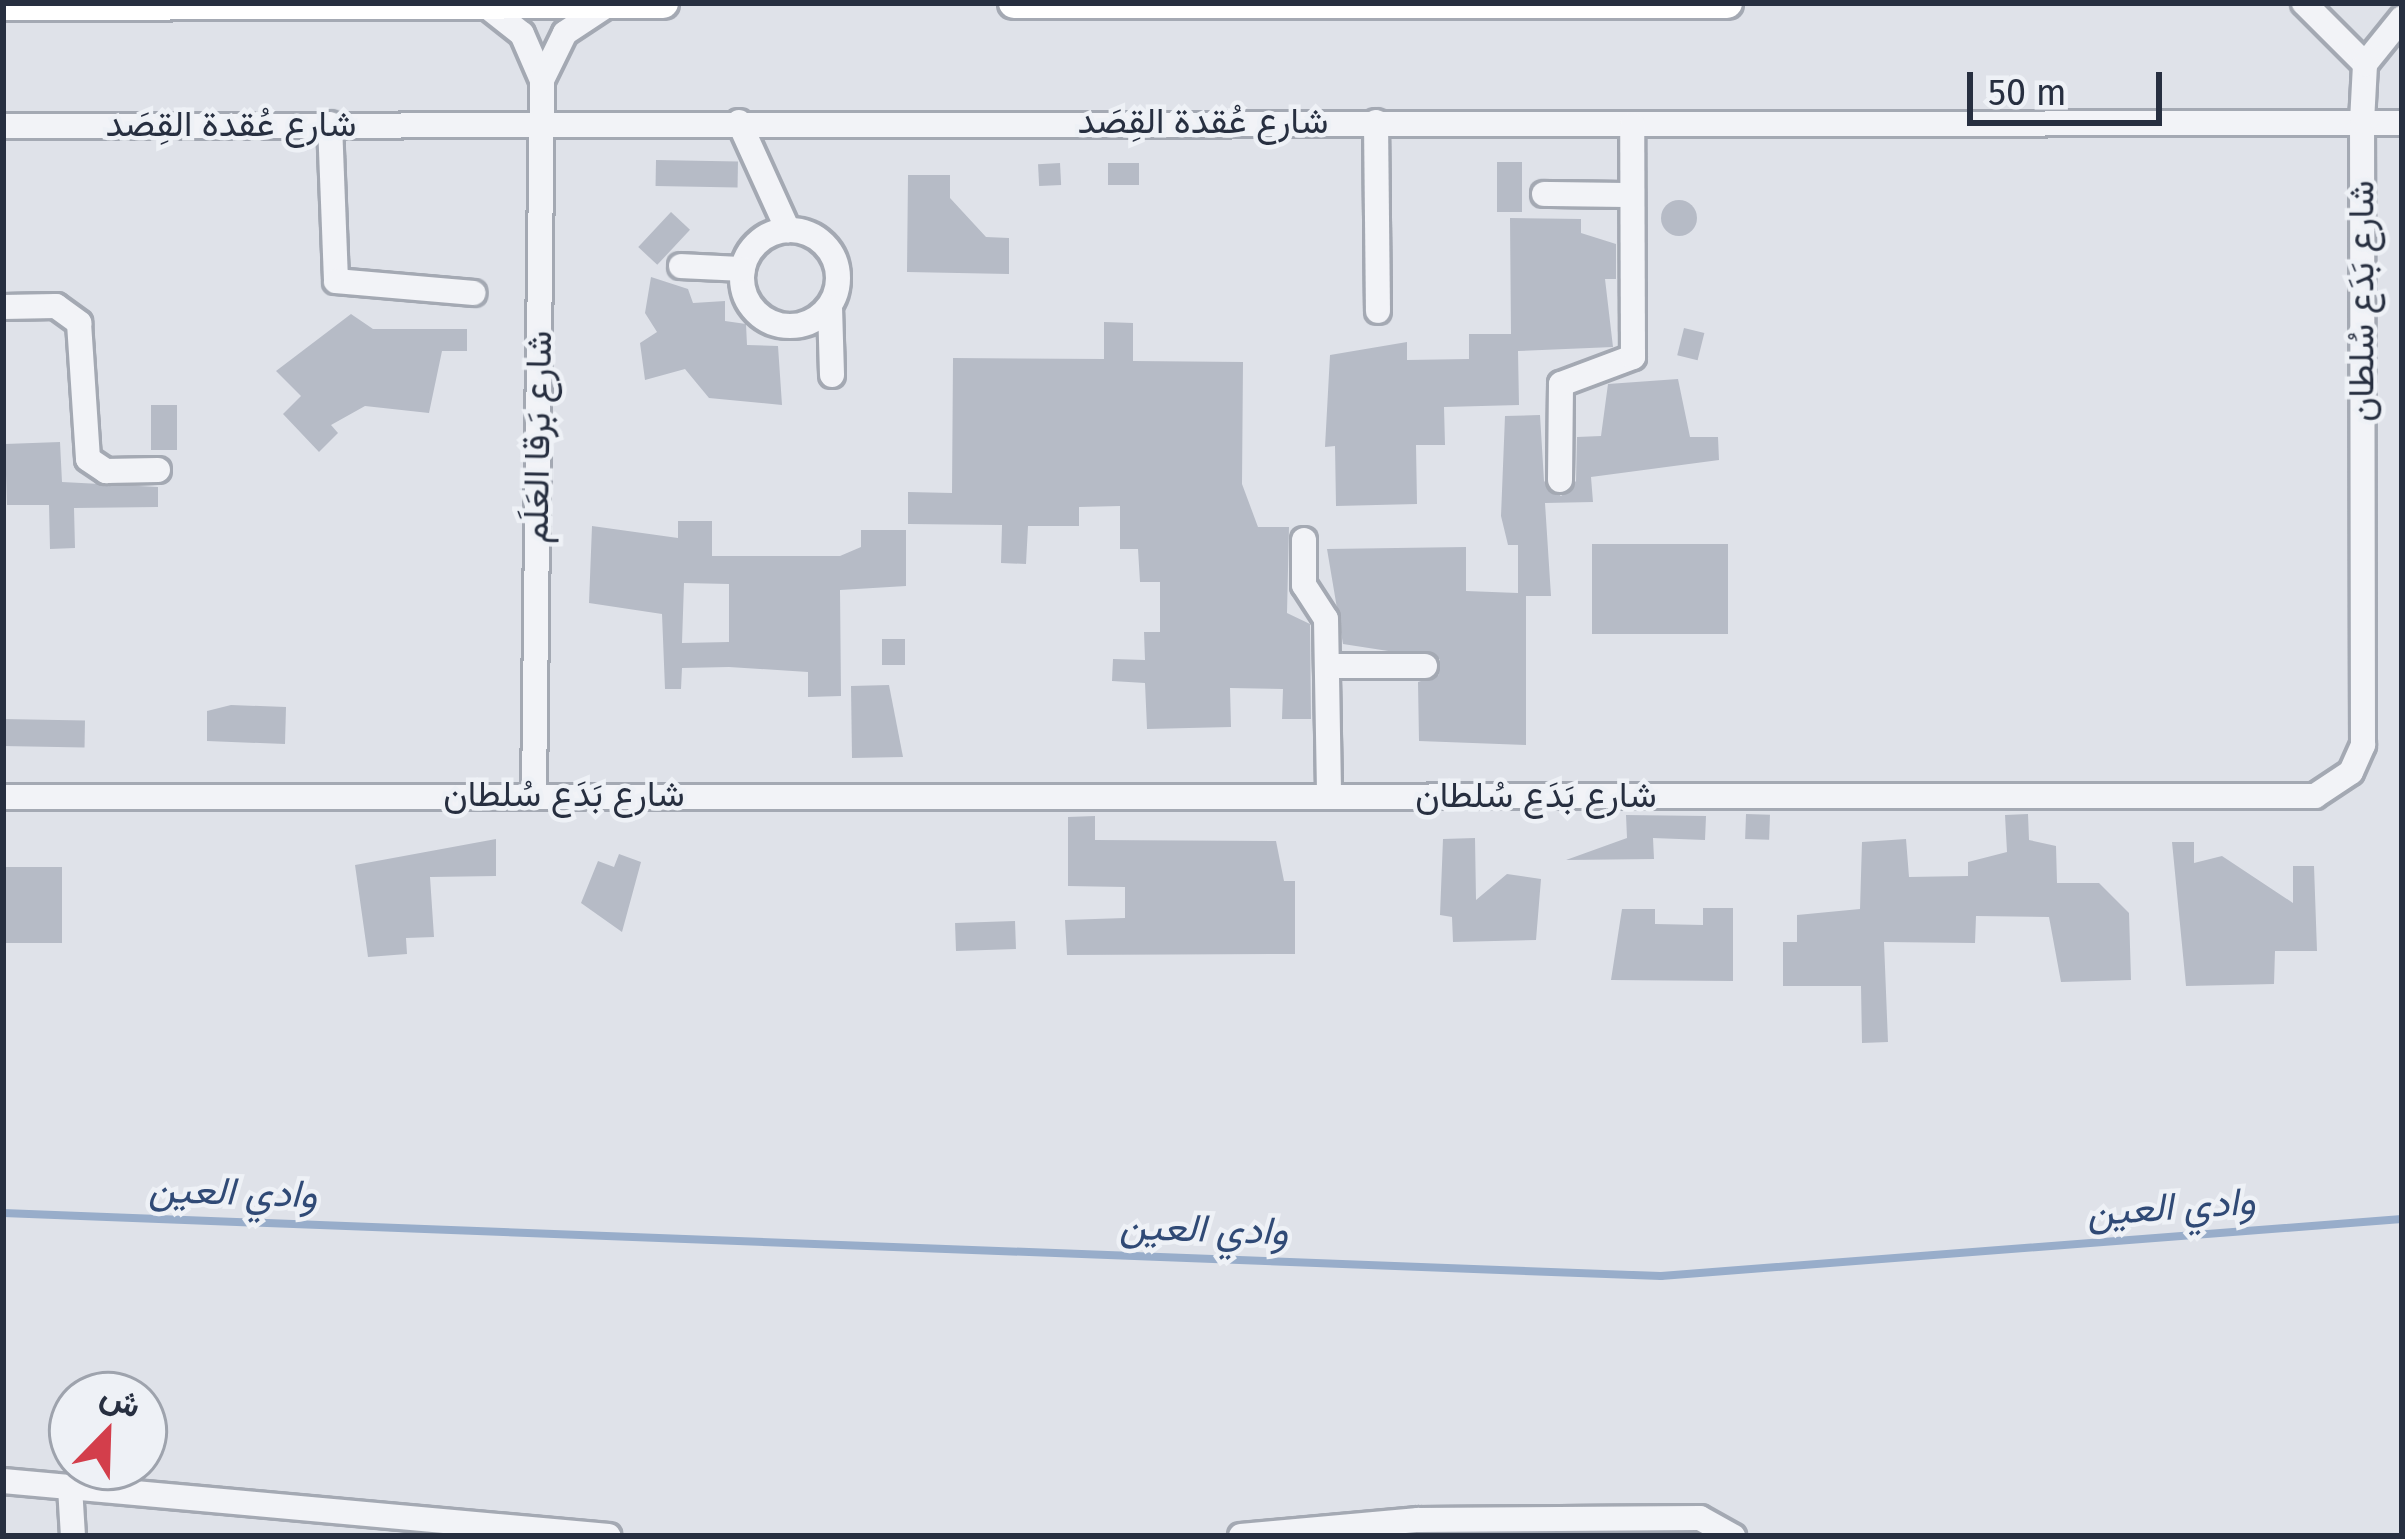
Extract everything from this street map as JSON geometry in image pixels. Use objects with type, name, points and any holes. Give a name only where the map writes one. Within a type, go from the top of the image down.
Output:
[{"type":"main road","points":[[3,5],[662,3]]},
{"type":"main road","points":[[1014,3],[1727,3]]},
{"type":"street","points":[[2304,3],[2366,64],[2402,19]]},
{"type":"street","name":"شارع بَرقا العَلَم","points":[[484,4],[522,34],[542,80]]},
{"type":"street","name":"شارع بَرقا العَلَم","points":[[534,794],[542,80],[565,33],[609,4]]},
{"type":"street","name":"شارع بَدَع سُلطان","points":[[3,797],[2329,791],[2351,772],[2364,730],[2362,122],[2366,64]]},
{"type":"street","points":[[739,122],[788,230]]},
{"type":"street","points":[[1376,122],[1378,311]]},
{"type":"street","name":"شارع عُقدة القِصَد","points":[[3,126],[2402,122]]},
{"type":"street","points":[[330,124],[336,281],[473,293]]},
{"type":"street","points":[[1560,480],[1564,377],[1633,357],[1631,125]]},
{"type":"street","points":[[1544,194],[1632,195]]},
{"type":"street","points":[[830,307],[793,326],[772,322],[744,291],[743,269],[767,236],[788,230],[827,246],[838,287],[830,307],[832,375]]},
{"type":"street","points":[[681,266],[743,269]]},
{"type":"street","points":[[3,307],[56,306],[80,323],[88,459],[106,470],[158,470]]},
{"type":"street","points":[[1304,540],[1304,585],[1323,608],[1330,666],[1329,796]]},
{"type":"street","points":[[1330,666],[1425,666]]},
{"type":"street","points":[[3,1481],[48,1485]]},
{"type":"street","points":[[70,1491],[73,1536]]},
{"type":"street","points":[[114,1491],[609,1536]]},
{"type":"street","points":[[1240,1536],[1418,1520],[1700,1518],[1733,1536]]},
{"type":"building","points":[[656,160],[738,161],[738,187],[656,186]]},
{"type":"building","points":[[1497,162],[1522,162],[1522,212],[1497,212]]},
{"type":"building","points":[[1060,163],[1061,185],[1039,186],[1038,164]]},
{"type":"building","points":[[1108,163],[1139,163],[1139,185],[1108,185]]},
{"type":"building","points":[[908,175],[950,175],[950,198],[986,237],[1009,238],[1009,274],[907,272]]},
{"type":"building","points":[[1679,200],[1691,206],[1697,218],[1691,230],[1679,236],[1667,230],[1661,218],[1667,206]]},
{"type":"building","points":[[671,212],[690,230],[657,265],[638,247]]},
{"type":"building","points":[[1510,218],[1581,219],[1581,233],[1616,244],[1616,279],[1605,279],[1613,347],[1518,351],[1519,405],[1444,407],[1445,445],[1416,445],[1417,504],[1336,506],[1335,446],[1325,447],[1330,355],[1407,342],[1407,360],[1469,359],[1469,334],[1511,334]]},
{"type":"building","points":[[651,277],[688,289],[693,303],[725,301],[725,321],[746,324],[747,345],[778,346],[782,405],[709,398],[685,369],[645,380],[640,343],[657,332],[645,313]]},
{"type":"building","points":[[351,314],[373,329],[467,329],[467,351],[442,351],[429,413],[365,406],[331,425],[338,433],[319,452],[283,414],[301,396],[276,371]]},
{"type":"building","points":[[1104,322],[1133,323],[1133,361],[1243,362],[1242,484],[1258,527],[1289,527],[1287,613],[1310,624],[1311,719],[1282,719],[1283,689],[1230,688],[1231,727],[1147,729],[1145,683],[1112,681],[1113,659],[1145,660],[1144,632],[1160,632],[1160,582],[1140,582],[1138,549],[1120,549],[1120,506],[1079,507],[1079,526],[1028,526],[1026,564],[1001,563],[1002,525],[908,524],[908,492],[952,493],[953,358],[1104,359]]},
{"type":"building","points":[[1684,328],[1704,333],[1698,360],[1677,355]]},
{"type":"building","points":[[1678,379],[1690,437],[1718,437],[1719,460],[1591,477],[1593,502],[1545,503],[1551,596],[1526,596],[1526,745],[1419,741],[1418,682],[1439,675],[1440,659],[1343,644],[1327,549],[1466,547],[1466,591],[1518,593],[1518,545],[1508,545],[1501,516],[1505,416],[1540,415],[1544,481],[1561,496],[1576,481],[1577,437],[1601,436],[1608,384]]},
{"type":"building","points":[[151,405],[177,405],[177,450],[151,450]]},
{"type":"building","points":[[60,442],[62,482],[158,487],[158,507],[74,508],[75,548],[50,549],[49,505],[7,505],[5,444]]},
{"type":"building","points":[[678,521],[712,521],[712,556],[840,556],[861,547],[861,530],[906,530],[906,586],[840,590],[841,696],[808,697],[808,672],[729,667],[682,668],[681,689],[665,689],[662,614],[589,603],[592,526],[678,538]],"holes":[[[684,583],[729,584],[729,642],[682,643]]]},
{"type":"building","points":[[1592,544],[1728,544],[1728,634],[1592,634]]},
{"type":"building","points":[[882,639],[905,639],[905,665],[882,665]]},
{"type":"building","points":[[889,685],[903,757],[852,758],[851,686]]},
{"type":"building","points":[[231,705],[286,707],[285,744],[207,741],[207,711]]},
{"type":"building","points":[[3,719],[85,720],[85,747],[3,746]]},
{"type":"building","points":[[1746,814],[1770,815],[1769,840],[1745,839]]},
{"type":"building","points":[[2028,814],[2029,840],[2056,846],[2057,883],[2099,883],[2129,913],[2131,980],[2061,982],[2049,917],[1976,916],[1975,943],[1884,942],[1888,1042],[1862,1043],[1861,986],[1783,986],[1783,942],[1797,942],[1797,915],[1860,909],[1862,842],[1906,839],[1909,877],[1968,876],[1968,862],[2007,852],[2005,815]]},
{"type":"building","points":[[1626,815],[1706,816],[1705,840],[1653,838],[1654,859],[1566,860],[1627,838]]},
{"type":"building","points":[[1095,816],[1095,840],[1276,841],[1284,881],[1295,881],[1295,954],[1067,955],[1065,920],[1125,918],[1125,887],[1068,886],[1068,817]]},
{"type":"building","points":[[1475,838],[1476,900],[1507,874],[1541,879],[1536,940],[1453,942],[1452,917],[1440,915],[1443,839]]},
{"type":"building","points":[[496,839],[496,876],[430,877],[434,937],[406,938],[407,954],[368,957],[355,865]]},
{"type":"building","points":[[2172,842],[2194,842],[2194,863],[2222,856],[2293,903],[2293,866],[2314,866],[2317,951],[2275,951],[2274,984],[2186,986]]},
{"type":"building","points":[[619,854],[641,862],[622,932],[581,903],[598,861],[614,867]]},
{"type":"building","points":[[3,867],[62,867],[62,943],[3,943]]},
{"type":"building","points":[[1703,908],[1733,908],[1733,981],[1611,980],[1622,909],[1655,909],[1655,924],[1703,925]]},
{"type":"building","points":[[1015,921],[1016,949],[956,951],[955,923]]},
{"type":"waterway","name":"وادي العين","points":[[3,1213],[1661,1276],[2402,1219]]}]
